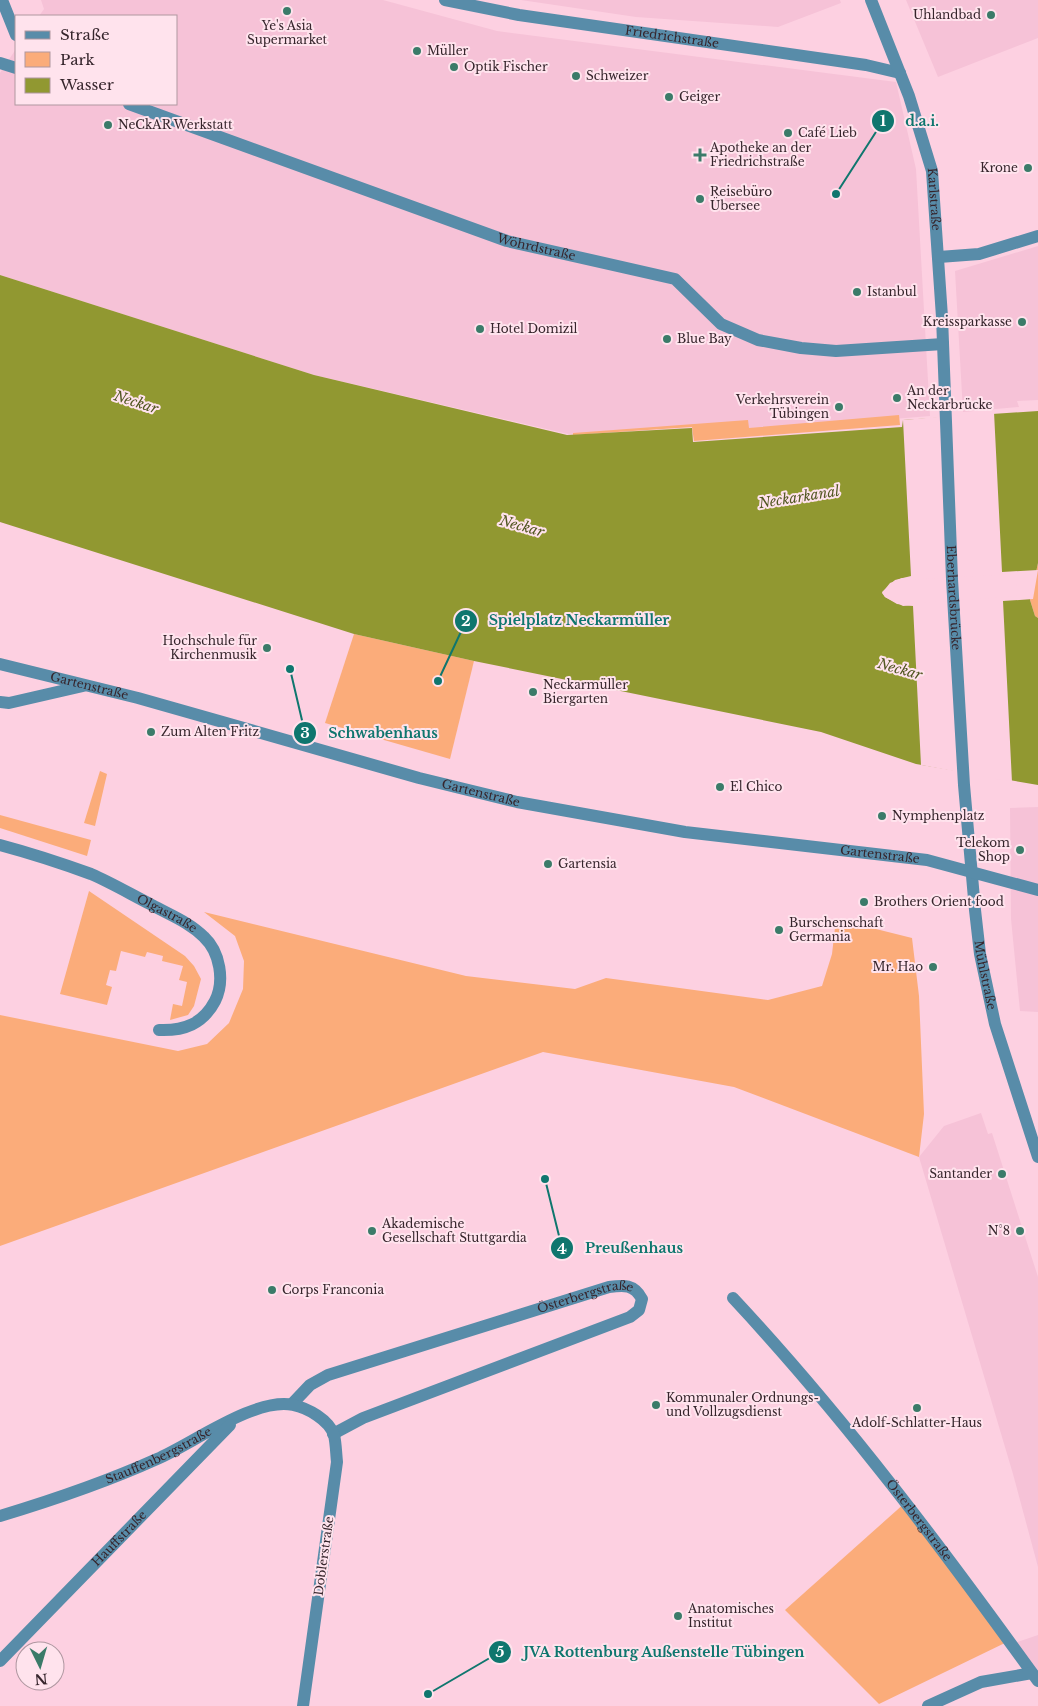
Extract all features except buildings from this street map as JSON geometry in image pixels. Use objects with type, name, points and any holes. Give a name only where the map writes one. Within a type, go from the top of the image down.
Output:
[{"type":"street","points":[[2,0],[15,32]]},
{"type":"street","name":"Friedrichstraße","points":[[445,0],[519,15],[838,61],[900,73]]},
{"type":"street","name":"Karlstraße","points":[[871,0],[900,73],[932,171],[939,258],[946,410]]},
{"type":"street","points":[[0,63],[15,68]]},
{"type":"street","name":"Wöhrdstraße","points":[[132,105],[507,242],[675,278],[721,324],[758,340],[800,348],[836,351],[944,344]]},
{"type":"street","points":[[939,258],[979,254],[1038,236]]},
{"type":"street","name":"Eberhardsbrücke","points":[[946,410],[964,785]]},
{"type":"street","name":"Gartenstraße","points":[[0,664],[225,722],[419,778],[517,802],[685,832],[896,855],[926,860],[1038,890]]},
{"type":"street","points":[[0,702],[9,703],[86,685]]},
{"type":"street","name":"Mühlstraße","points":[[964,785],[980,954],[989,1000],[1004,1054],[1038,1157]]},
{"type":"street","name":"Olgastraße","points":[[0,844],[91,874],[189,924],[206,938],[215,952],[220,967],[220,984],[216,1000],[205,1017],[188,1027],[175,1031],[159,1030]]},
{"type":"street","name":"Österbergstraße","points":[[292,1404],[310,1385],[328,1375],[352,1366],[483,1328],[609,1287],[626,1285],[638,1292],[641,1305],[639,1310],[630,1317],[363,1418],[334,1434]]},
{"type":"street","name":"Österbergstraße","points":[[733,1298],[800,1372],[882,1471],[952,1562],[1035,1677]]},
{"type":"street","name":"Stauffenbergstraße","points":[[0,1516],[66,1496],[158,1458],[239,1416],[267,1407],[292,1404],[316,1413],[334,1434]]},
{"type":"street","name":"Hauffstraße","points":[[0,1661],[239,1416]]},
{"type":"street","name":"Doblerstraße","points":[[303,1706],[336,1470],[334,1434]]},
{"type":"street","points":[[928,1706],[981,1682],[1035,1677]]},
{"type":"shaded area","points":[[41,0],[383,0],[497,31],[896,82],[916,169],[930,416],[747,431],[746,423],[568,434],[314,375],[0,275],[0,73],[15,50],[15,105],[178,105],[178,15],[40,15],[44,9]]},
{"type":"shaded area","points":[[521,0],[840,0],[841,3],[778,27],[636,17]]},
{"type":"shaded area","name":"Uhlandbad","points":[[906,0],[1038,0],[1038,38],[938,77]]},
{"type":"shaded area","points":[[1038,246],[1038,400],[1017,401],[1019,407],[963,412],[955,271]]},
{"type":"shaded area","points":[[1038,807],[1038,1012],[1020,1011],[1011,919],[1010,808]]},
{"type":"shaded area","points":[[981,1113],[988,1134],[992,1133],[1038,1277],[1038,1567],[1013,1474],[919,1157],[944,1126]]},
{"type":"shaded area","points":[[1038,1635],[1038,1681],[1012,1644]]},
{"type":"green space","points":[[899,415],[900,425],[694,441],[692,427],[573,435],[573,433],[748,420],[749,428]]},
{"type":"green space","points":[[1038,563],[1038,618],[1035,616],[1030,600]]},
{"type":"green space","points":[[354,634],[474,661],[450,759],[325,723]]},
{"type":"green space","points":[[100,771],[107,774],[95,826],[84,823]]},
{"type":"green space","points":[[0,815],[91,840],[87,856],[0,828]]},
{"type":"green space","points":[[89,891],[185,956],[194,966],[201,979],[194,1006],[188,1015],[170,1020],[173,1004],[182,1006],[187,982],[179,980],[183,966],[162,961],[163,956],[147,952],[145,957],[121,951],[116,971],[110,970],[106,985],[112,987],[107,1005],[60,994]]},
{"type":"green space","points":[[204,912],[466,976],[575,989],[606,978],[768,1000],[822,986],[832,954],[836,919],[912,938],[919,996],[924,1114],[919,1157],[734,1087],[543,1052],[0,1246],[0,1015],[178,1051],[207,1044],[229,1023],[243,989],[244,961],[235,936]]},
{"type":"green space","points":[[906,1502],[1009,1641],[879,1704],[785,1610]]},
{"type":"water","points":[[0,275],[314,375],[567,435],[692,428],[693,442],[902,427],[903,420],[1038,411],[1038,563],[1030,600],[1035,616],[1038,618],[1038,785],[916,764],[821,732],[474,661],[354,634],[0,522]],"holes":[[[1019,572],[1020,598],[903,606],[885,597],[882,593],[890,583],[902,578]]]},
{"type":"pier","points":[[994,412],[1002,572],[1038,570],[1033,599],[1003,601],[1012,782],[921,765],[913,606],[897,604],[885,597],[882,592],[895,580],[911,576],[903,420]],"holes":[[[1016,574],[1017,596],[904,604],[891,599],[885,593],[891,585],[902,580]]]},
{"type":"place","name":"Ye's Asia Supermarket","points":[[287,11]]},
{"type":"place","name":"Uhlandbad","points":[[991,15]]},
{"type":"place","name":"Müller","points":[[417,51]]},
{"type":"place","name":"Optik Fischer","points":[[454,67]]},
{"type":"place","name":"Schweizer","points":[[576,76]]},
{"type":"place","name":"Geiger","points":[[669,97]]},
{"type":"place","name":"NeCkAR Werkstatt","points":[[108,125]]},
{"type":"place","name":"Café Lieb","points":[[788,133]]},
{"type":"place","name":"Apotheke an der Friedrichstraße","points":[[700,155]]},
{"type":"place","name":"Krone","points":[[1028,168]]},
{"type":"place","name":"d.a.i.","points":[[836,194]]},
{"type":"place","name":"Reisebüro Übersee","points":[[700,199]]},
{"type":"place","name":"Istanbul","points":[[857,292]]},
{"type":"place","name":"Kreissparkasse","points":[[1022,322]]},
{"type":"place","name":"Hotel Domizil","points":[[480,329]]},
{"type":"place","name":"Blue Bay","points":[[667,339]]},
{"type":"place","name":"An der Neckarbrücke","points":[[897,398]]},
{"type":"place","name":"Verkehrsverein Tübingen","points":[[839,407]]},
{"type":"place","name":"Hochschule für Kirchenmusik","points":[[267,648]]},
{"type":"place","name":"Schwabenhaus","points":[[290,669]]},
{"type":"place","name":"Spielplatz Neckarmüller","points":[[438,681]]},
{"type":"place","name":"Neckarmüller Biergarten","points":[[533,692]]},
{"type":"place","name":"Zum Alten Fritz","points":[[151,732]]},
{"type":"place","name":"El Chico","points":[[720,787]]},
{"type":"place","name":"Nymphenplatz","points":[[882,816]]},
{"type":"place","name":"Telekom Shop","points":[[1020,850]]},
{"type":"place","name":"Gartensia","points":[[548,864]]},
{"type":"place","name":"Brothers Orient food","points":[[864,902]]},
{"type":"place","name":"Burschenschaft Germania","points":[[779,930]]},
{"type":"place","name":"Mr. Hao","points":[[933,967]]},
{"type":"place","name":"Santander","points":[[1002,1174]]},
{"type":"place","name":"Preußenhaus","points":[[545,1179]]},
{"type":"place","name":"Akademische Gesellschaft Stuttgardia","points":[[372,1231]]},
{"type":"place","name":"N°8","points":[[1020,1231]]},
{"type":"place","name":"Corps Franconia","points":[[272,1290]]},
{"type":"place","name":"Kommunaler Ordnungs- und Vollzugsdienst","points":[[656,1405]]},
{"type":"place","name":"Adolf-Schlatter-Haus","points":[[917,1408]]},
{"type":"place","name":"Anatomisches Institut","points":[[678,1616]]},
{"type":"place","name":"JVA Rottenburg Außenstelle Tübingen","points":[[428,1694]]},
{"type":"water label","name":"Neckar","points":[[136,402]]},
{"type":"water label","name":"Neckarkanal","points":[[799,497]]},
{"type":"water label","name":"Neckar","points":[[522,526]]},
{"type":"water label","name":"Neckar","points":[[900,669]]}]
